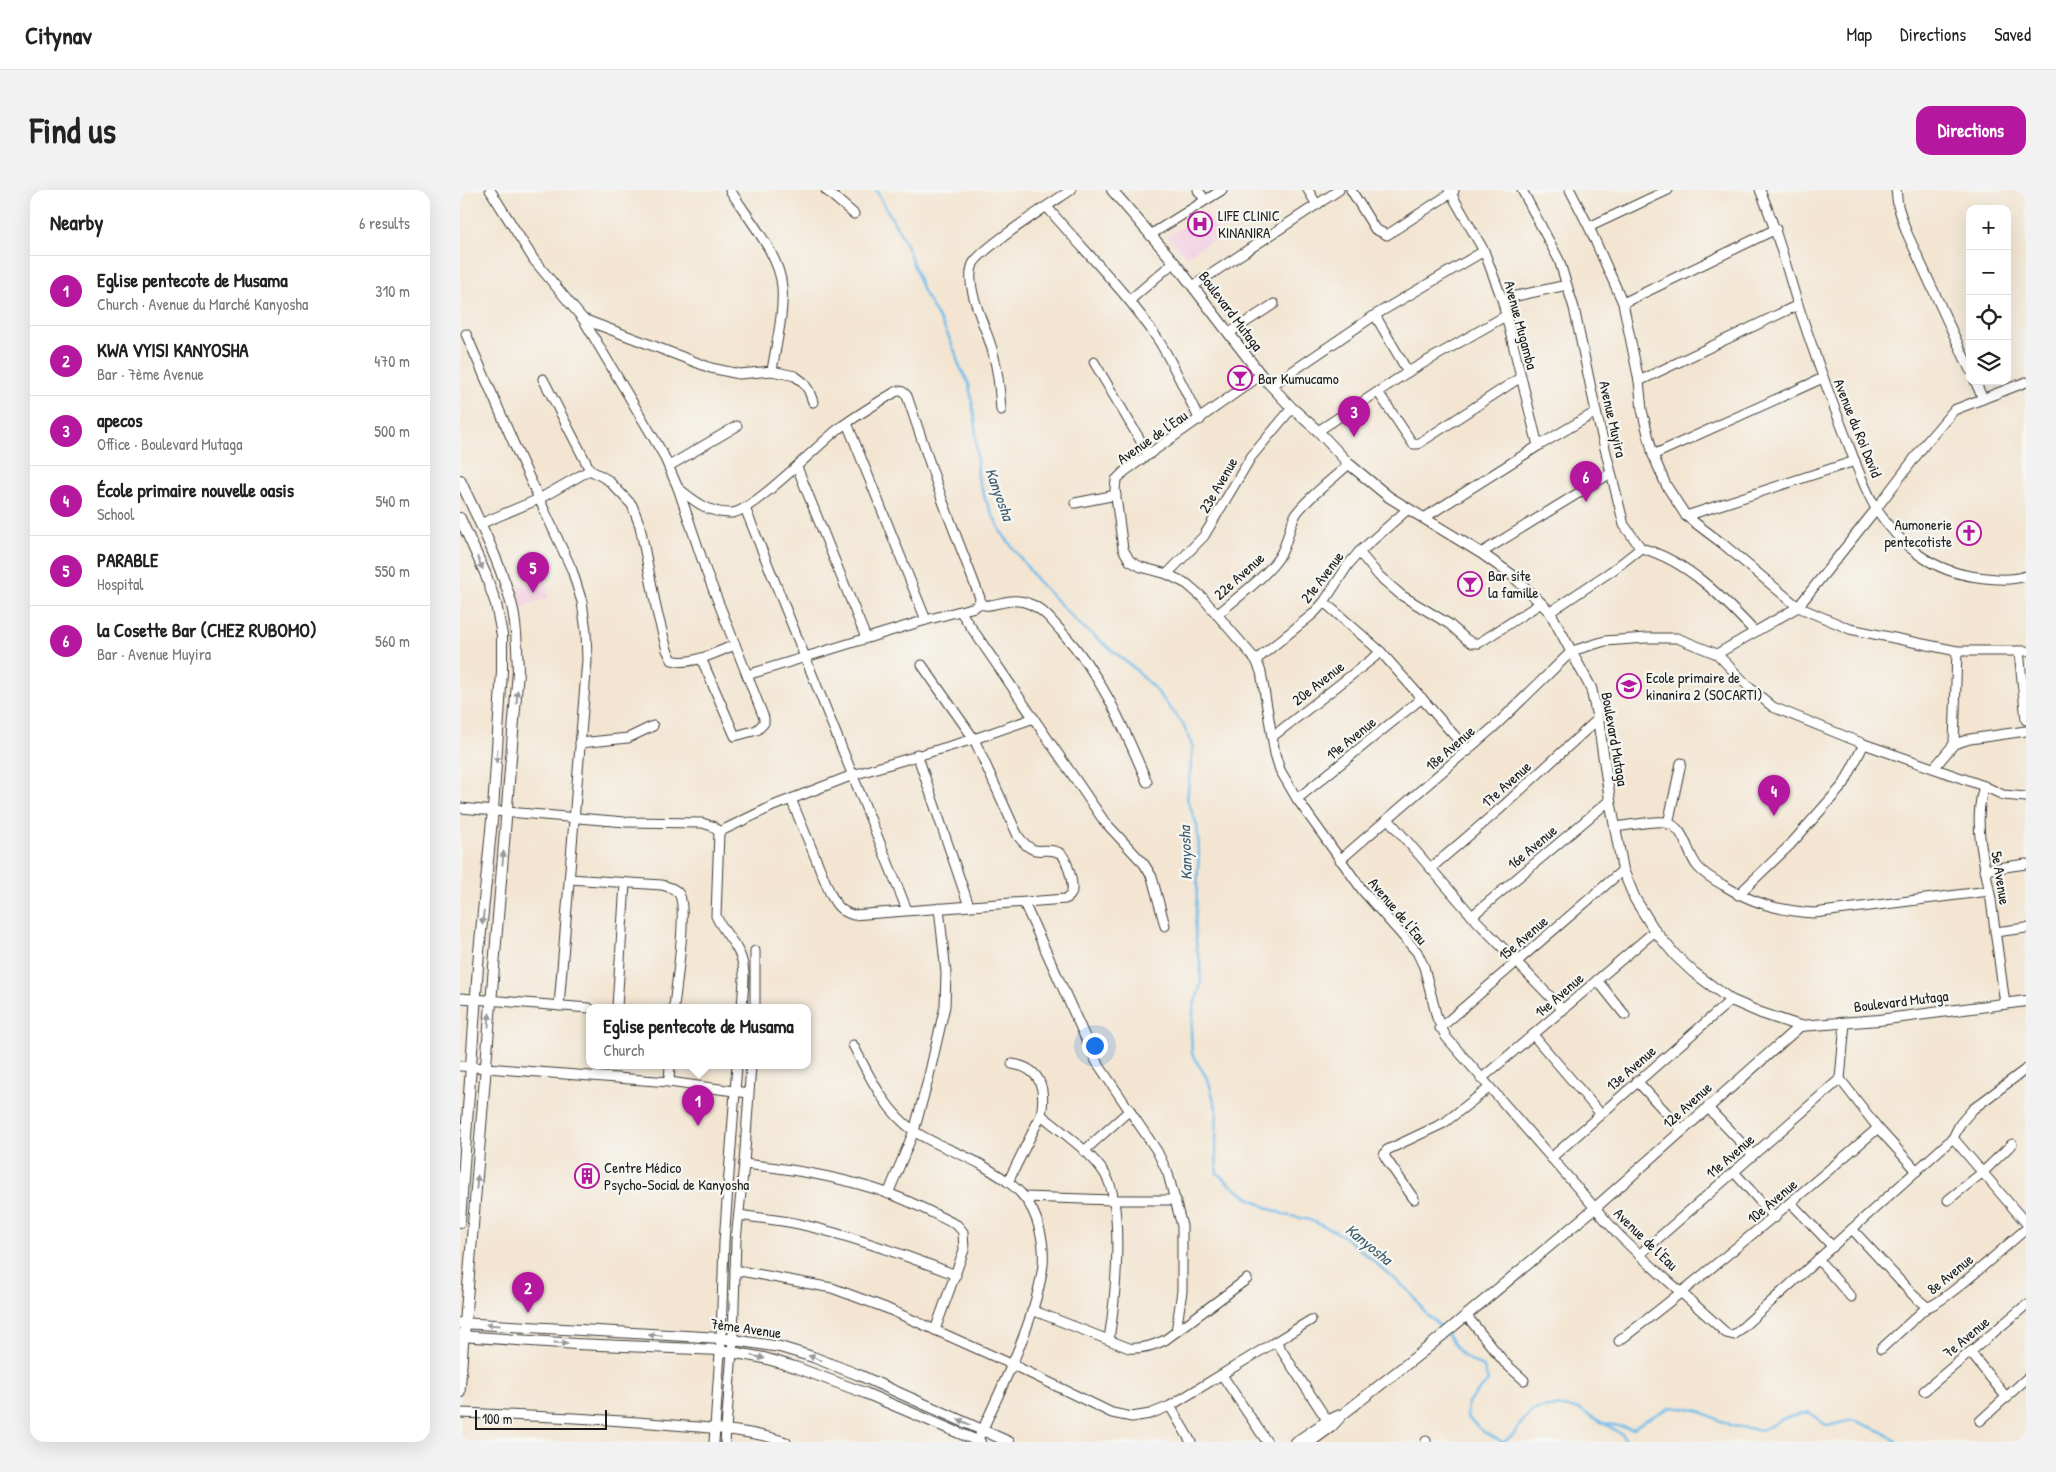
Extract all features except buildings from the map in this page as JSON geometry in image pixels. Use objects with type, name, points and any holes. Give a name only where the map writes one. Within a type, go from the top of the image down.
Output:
[{"type":"street","points":[[490,190],[534,260],[583,319],[668,466],[678,488],[689,525],[764,723],[756,730],[735,736],[701,658]]},
{"type":"street","points":[[730,190],[772,254],[780,273],[782,288],[781,306],[772,371]]},
{"type":"street","points":[[826,190],[854,214]]},
{"type":"street","points":[[1002,410],[994,353],[970,280],[972,265],[991,246],[1070,190]]},
{"type":"street","name":"Boulevard Mutaga","points":[[1112,190],[1194,286],[1261,375],[1349,464],[1388,497],[1481,553],[1512,575],[1550,612],[1591,688],[1598,719],[1614,827],[1623,870],[1635,899],[1655,931],[1676,956],[1693,972],[1730,1000],[1800,1026],[1879,1020],[2026,1001]]},
{"type":"street","points":[[1198,190],[1205,200]]},
{"type":"street","points":[[1150,235],[1222,190]]},
{"type":"street","points":[[1308,190],[1317,204]]},
{"type":"street","points":[[1194,286],[1340,190]]},
{"type":"street","points":[[1351,190],[1375,229],[1387,235],[1451,191]]},
{"type":"street","name":"Avenue Muyira","points":[[1522,190],[1559,260],[1574,308],[1596,412],[1624,525],[1641,548]]},
{"type":"street","points":[[1570,190],[1623,303],[1639,380],[1642,410],[1653,455],[1666,485],[1686,516],[1724,544],[1798,607],[1850,629],[1957,651],[2022,651],[2026,720]]},
{"type":"street","points":[[1589,227],[1668,190]]},
{"type":"street","name":"Avenue du Roi David","points":[[1760,190],[1776,230],[1798,305],[1823,378],[1854,461],[1876,509],[1919,556],[1948,572],[2000,579],[2026,576]]},
{"type":"street","points":[[1896,190],[1898,206],[1906,231],[1966,361]]},
{"type":"street","name":"Avenue Mugamba","points":[[1451,191],[1484,251],[1502,299],[1538,446]]},
{"type":"street","points":[[1047,207],[1082,249],[1130,300],[1158,340],[1200,420]]},
{"type":"street","points":[[1623,303],[1776,230]]},
{"type":"street","points":[[1271,386],[1375,316],[1484,251]]},
{"type":"street","points":[[1130,300],[1174,262]]},
{"type":"street","points":[[1502,299],[1567,285]]},
{"type":"street","points":[[1229,334],[1274,304]]},
{"type":"street","points":[[1639,380],[1798,305]]},
{"type":"street","points":[[1375,316],[1408,372]]},
{"type":"street","points":[[1318,431],[1408,372],[1506,316]]},
{"type":"street","points":[[583,319],[711,368],[739,374],[772,371],[795,376],[803,382],[813,402]]},
{"type":"street","points":[[466,334],[572,570],[582,602],[587,660],[559,1006]]},
{"type":"street","points":[[1094,362],[1149,455]]},
{"type":"street","name":"Avenue de l'Eau","points":[[1261,375],[1200,420],[1125,470],[1116,480],[1123,550],[1130,561],[1141,567],[1166,574],[1187,584],[1202,597],[1256,660],[1264,684],[1272,736],[1280,770],[1340,860],[1382,915],[1416,952],[1424,967],[1440,1028],[1481,1080],[1638,1255],[1683,1292],[1726,1333],[1734,1334],[1953,1138],[1960,1124],[1973,1109],[2026,1069]]},
{"type":"street","points":[[1378,392],[1413,444],[1418,444],[1521,377]]},
{"type":"street","points":[[1653,455],[1823,378]]},
{"type":"street","points":[[543,379],[590,470],[608,480],[632,505],[640,526],[657,612],[672,660],[680,663],[701,658],[735,645]]},
{"type":"street","points":[[1717,654],[1798,607],[1954,410],[2026,382]]},
{"type":"street","points":[[1977,385],[1983,399]]},
{"type":"street","points":[[678,488],[707,509],[734,513],[745,508],[797,467],[847,423],[895,392],[900,390],[907,396],[942,499],[980,598],[979,603],[975,607],[926,620],[747,675]]},
{"type":"street","name":"23e Avenue","points":[[1166,574],[1204,536],[1250,457],[1292,408]]},
{"type":"street","points":[[1424,518],[1596,412]]},
{"type":"street","points":[[847,423],[926,620]]},
{"type":"street","points":[[668,466],[737,426]]},
{"type":"street","points":[[1686,516],[1854,461]]},
{"type":"street","name":"22e Avenue","points":[[1217,615],[1280,557],[1286,544],[1290,525],[1298,512],[1349,464]]},
{"type":"street","points":[[797,467],[866,638]]},
{"type":"street","points":[[480,524],[539,499],[590,470]]},
{"type":"street","points":[[1481,553],[1611,473]]},
{"type":"street","points":[[460,480],[480,524],[511,604],[517,632],[518,671],[462,1336],[460,1393]]},
{"type":"street","points":[[1075,504],[1116,495]]},
{"type":"street","points":[[745,508],[906,910]]},
{"type":"street","name":"21e Avenue","points":[[1256,660],[1313,614],[1324,602],[1358,552],[1408,509]]},
{"type":"street","points":[[460,518],[493,597],[502,634],[502,671],[493,810],[479,952],[460,1222]]},
{"type":"street","points":[[1550,612],[1641,548],[1655,552],[1686,569],[1720,594],[1755,632]]},
{"type":"street","points":[[1358,552],[1379,576],[1401,595],[1449,624],[1472,643],[1479,643],[1541,602]]},
{"type":"street","points":[[979,603],[987,607],[1013,600],[1030,603],[1045,613],[1088,661],[1121,720],[1147,782]]},
{"type":"street","points":[[1324,602],[1380,652],[1468,750]]},
{"type":"street","points":[[960,611],[1104,821],[1144,864],[1152,877],[1165,926]]},
{"type":"street","points":[[1572,651],[1605,641],[1677,638],[1717,654],[1750,688],[1773,707],[1864,744],[1984,786],[2003,795],[2026,798]]},
{"type":"street","name":"18e Avenue","points":[[1340,860],[1468,750],[1572,651]]},
{"type":"street","points":[[1954,744],[1957,651]]},
{"type":"street","name":"20e Avenue","points":[[1272,736],[1380,652]]},
{"type":"street","points":[[791,799],[837,907],[843,912],[853,915],[1024,903],[1066,899],[1071,895],[1073,890],[1064,856],[1058,852],[1035,851],[1026,846],[1018,836],[974,739],[922,665]]},
{"type":"street","name":"19e Avenue","points":[[1297,798],[1422,698]]},
{"type":"street","points":[[719,832],[791,799],[853,775],[917,754],[974,739],[1034,718]]},
{"type":"street","name":"17e Avenue","points":[[1431,868],[1501,808],[1598,719]]},
{"type":"street","points":[[580,743],[628,738],[653,726]]},
{"type":"street","points":[[1934,768],[1954,744],[1970,739],[2026,731]]},
{"type":"street","points":[[1738,894],[1790,845],[1844,784],[1864,744]]},
{"type":"street","points":[[917,754],[969,906]]},
{"type":"street","points":[[1668,824],[1680,763]]},
{"type":"street","name":"5e Avenue","points":[[1984,786],[1979,803],[1984,870],[1989,891],[2004,1004]]},
{"type":"street","name":"16e Avenue","points":[[1472,916],[1610,800]]},
{"type":"street","points":[[460,808],[625,822],[702,823],[712,826],[719,832]]},
{"type":"street","points":[[1388,819],[1472,916],[1563,1010]]},
{"type":"street","points":[[1614,827],[1664,822],[1677,829],[1685,840],[1698,867],[1708,876],[1738,894],[1766,907],[1789,912],[1814,913],[1989,891]]},
{"type":"street","points":[[719,832],[716,916],[742,959],[744,974],[742,1004]]},
{"type":"street","points":[[1984,870],[2026,864]]},
{"type":"street","name":"15e Avenue","points":[[1440,1028],[1623,870]]},
{"type":"street","points":[[569,879],[662,885],[673,888],[680,894],[683,905],[674,1004]]},
{"type":"street","points":[[616,1004],[625,882]]},
{"type":"street","points":[[1024,903],[1096,1061],[1157,1151],[1168,1174],[1182,1226],[1182,1291],[1176,1332]]},
{"type":"street","points":[[888,1194],[914,1131],[945,1006],[946,973],[939,908]]},
{"type":"street","points":[[1995,932],[2026,928]]},
{"type":"street","name":"14e Avenue","points":[[1481,1080],[1655,931]]},
{"type":"street","points":[[755,951],[755,1004]]},
{"type":"street","points":[[1597,980],[1625,1015]]},
{"type":"street","points":[[460,998],[586,1008]]},
{"type":"street","name":"13e Avenue","points":[[1551,1158],[1730,1000]]},
{"type":"street","points":[[1845,1023],[1840,1079],[1878,1128],[1917,1171]]},
{"type":"street","name":"12e Avenue","points":[[1329,1424],[1426,1349],[1595,1208],[1800,1026]]},
{"type":"street","points":[[1533,1035],[1600,1113]]},
{"type":"street","points":[[853,1045],[872,1081],[886,1102],[914,1131],[980,1164],[1008,1182],[1024,1197],[1035,1216],[1042,1238],[1043,1263],[1032,1310],[978,1442]]},
{"type":"street","points":[[1008,1182],[1041,1115],[1042,1092],[1039,1080],[1033,1071],[1025,1065],[1012,1064]]},
{"type":"street","points":[[460,1066],[669,1082],[748,1093]]},
{"type":"street","points":[[669,1082],[670,1069]]},
{"type":"street","points":[[714,1442],[721,1338],[724,1242],[737,1069]]},
{"type":"street","points":[[725,1442],[733,1339],[735,1270],[751,1069]]},
{"type":"street","name":"11e Avenue","points":[[1638,1255],[1840,1079]]},
{"type":"street","points":[[1637,1081],[1682,1130]]},
{"type":"street","points":[[1414,1199],[1386,1160],[1384,1155],[1387,1150],[1444,1123],[1488,1088]]},
{"type":"street","points":[[1707,1108],[1753,1155]]},
{"type":"street","points":[[1084,1151],[1130,1110]]},
{"type":"street","points":[[1041,1115],[1084,1151],[1105,1174],[1110,1183],[1117,1253],[1109,1339]]},
{"type":"street","name":"10e Avenue","points":[[1619,1341],[1774,1218],[1878,1128]]},
{"type":"street","points":[[1953,1138],[2026,1223]]},
{"type":"street","points":[[1948,1200],[1983,1172],[2012,1144]]},
{"type":"street","points":[[744,1164],[794,1169],[852,1182],[888,1194],[957,1225],[963,1232],[965,1240],[964,1250],[935,1330]]},
{"type":"street","points":[[1734,1172],[1774,1218]]},
{"type":"street","points":[[1024,1197],[1176,1200]]},
{"type":"street","points":[[1791,1203],[1833,1246]]},
{"type":"street","points":[[739,1215],[798,1224],[836,1233],[874,1244],[956,1276]]},
{"type":"street","name":"8e Avenue","points":[[1852,1229],[1918,1300],[1927,1307],[1932,1307],[2026,1229]]},
{"type":"street","points":[[1818,1260],[1851,1297]]},
{"type":"street","points":[[735,1270],[832,1288],[886,1308],[1011,1364],[1112,1413],[1132,1416],[1150,1414],[1170,1406],[1311,1320]]},
{"type":"street","points":[[1032,1310],[1129,1348],[1140,1349],[1154,1346],[1176,1332],[1247,1279]]},
{"type":"street","name":"7e Avenue","points":[[1924,1390],[2026,1305]]},
{"type":"street","points":[[1881,1349],[1927,1307]]},
{"type":"street","points":[[1466,1315],[1505,1363],[1524,1380]]},
{"type":"street","name":"7ème Avenue","points":[[463,1324],[721,1338],[780,1347],[813,1357],[1009,1442]]},
{"type":"street","name":"7ème Avenue","points":[[462,1336],[731,1352],[795,1367],[865,1393],[978,1442]]},
{"type":"street","points":[[1276,1342],[1329,1424]]},
{"type":"street","points":[[1970,1352],[2007,1398]]},
{"type":"street","points":[[1222,1375],[1267,1442]]},
{"type":"street","points":[[1980,1421],[2026,1379]]},
{"type":"street","points":[[1170,1406],[1191,1442]]},
{"type":"street","points":[[460,1413],[628,1421],[714,1428],[755,1433],[786,1442]]},
{"type":"street","points":[[1296,1442],[1329,1424]]},
{"type":"street","points":[[1310,1442],[1329,1424]]},
{"type":"shaded area","name":"LIFE CLINIC KINANIRA","points":[[1206,212],[1221,236],[1186,256],[1167,236]]},
{"type":"shaded area","points":[[544,575],[549,597],[522,607],[518,588]]},
{"type":"waterway","name":"Kanyosha","points":[[876,190],[905,242],[923,291],[947,333],[958,363],[969,384],[975,420],[978,477],[985,499],[1001,532],[1037,580],[1078,623],[1134,668],[1155,689],[1183,724],[1193,748],[1187,799],[1197,825],[1199,850],[1195,930],[1201,984],[1194,1005],[1191,1033],[1192,1054],[1208,1080],[1217,1111],[1217,1173],[1240,1192],[1256,1202],[1286,1215],[1306,1219],[1345,1237],[1410,1292],[1427,1315],[1444,1329]]},
{"type":"waterway","name":"Kanyosha","points":[[1447,1334],[1462,1355],[1484,1368],[1488,1381],[1468,1402],[1467,1417],[1485,1433],[1503,1442]]},
{"type":"waterway","name":"Kanyosha","points":[[1504,1442],[1514,1434],[1533,1410],[1554,1406],[1579,1409],[1623,1435],[1626,1442]]},
{"type":"waterway","points":[[1604,1423],[1633,1429],[1671,1407],[1697,1410],[1732,1426],[1763,1430],[1782,1419],[1809,1412],[1827,1426],[1853,1420],[1883,1432],[1897,1442]]},
{"type":"place","name":"LIFE CLINIC KINANIRA","points":[[1200,224]]},
{"type":"place","name":"Bar Kumucamo","points":[[1240,378]]},
{"type":"place","name":"apecos","points":[[1354,437]]},
{"type":"place","name":"la Cosette Bar (CHEZ RUBOMO)","points":[[1586,502]]},
{"type":"place","name":"Aumonerie pentecotiste","points":[[1969,533]]},
{"type":"place","name":"Bar site la famille","points":[[1470,584]]},
{"type":"place","name":"PARABLE","points":[[533,593]]},
{"type":"place","name":"Ecole primaire de kinanira 2 (SOCARTI)","points":[[1629,686]]},
{"type":"place","name":"École primaire nouvelle oasis","points":[[1774,816]]},
{"type":"place","name":"Eglise pentecote de Musama","points":[[698,1126]]},
{"type":"place","name":"Centre Médico Psycho-Social de Kanyosha","points":[[587,1176]]},
{"type":"place","name":"KWA VYISI KANYOSHA","points":[[528,1313]]}]
